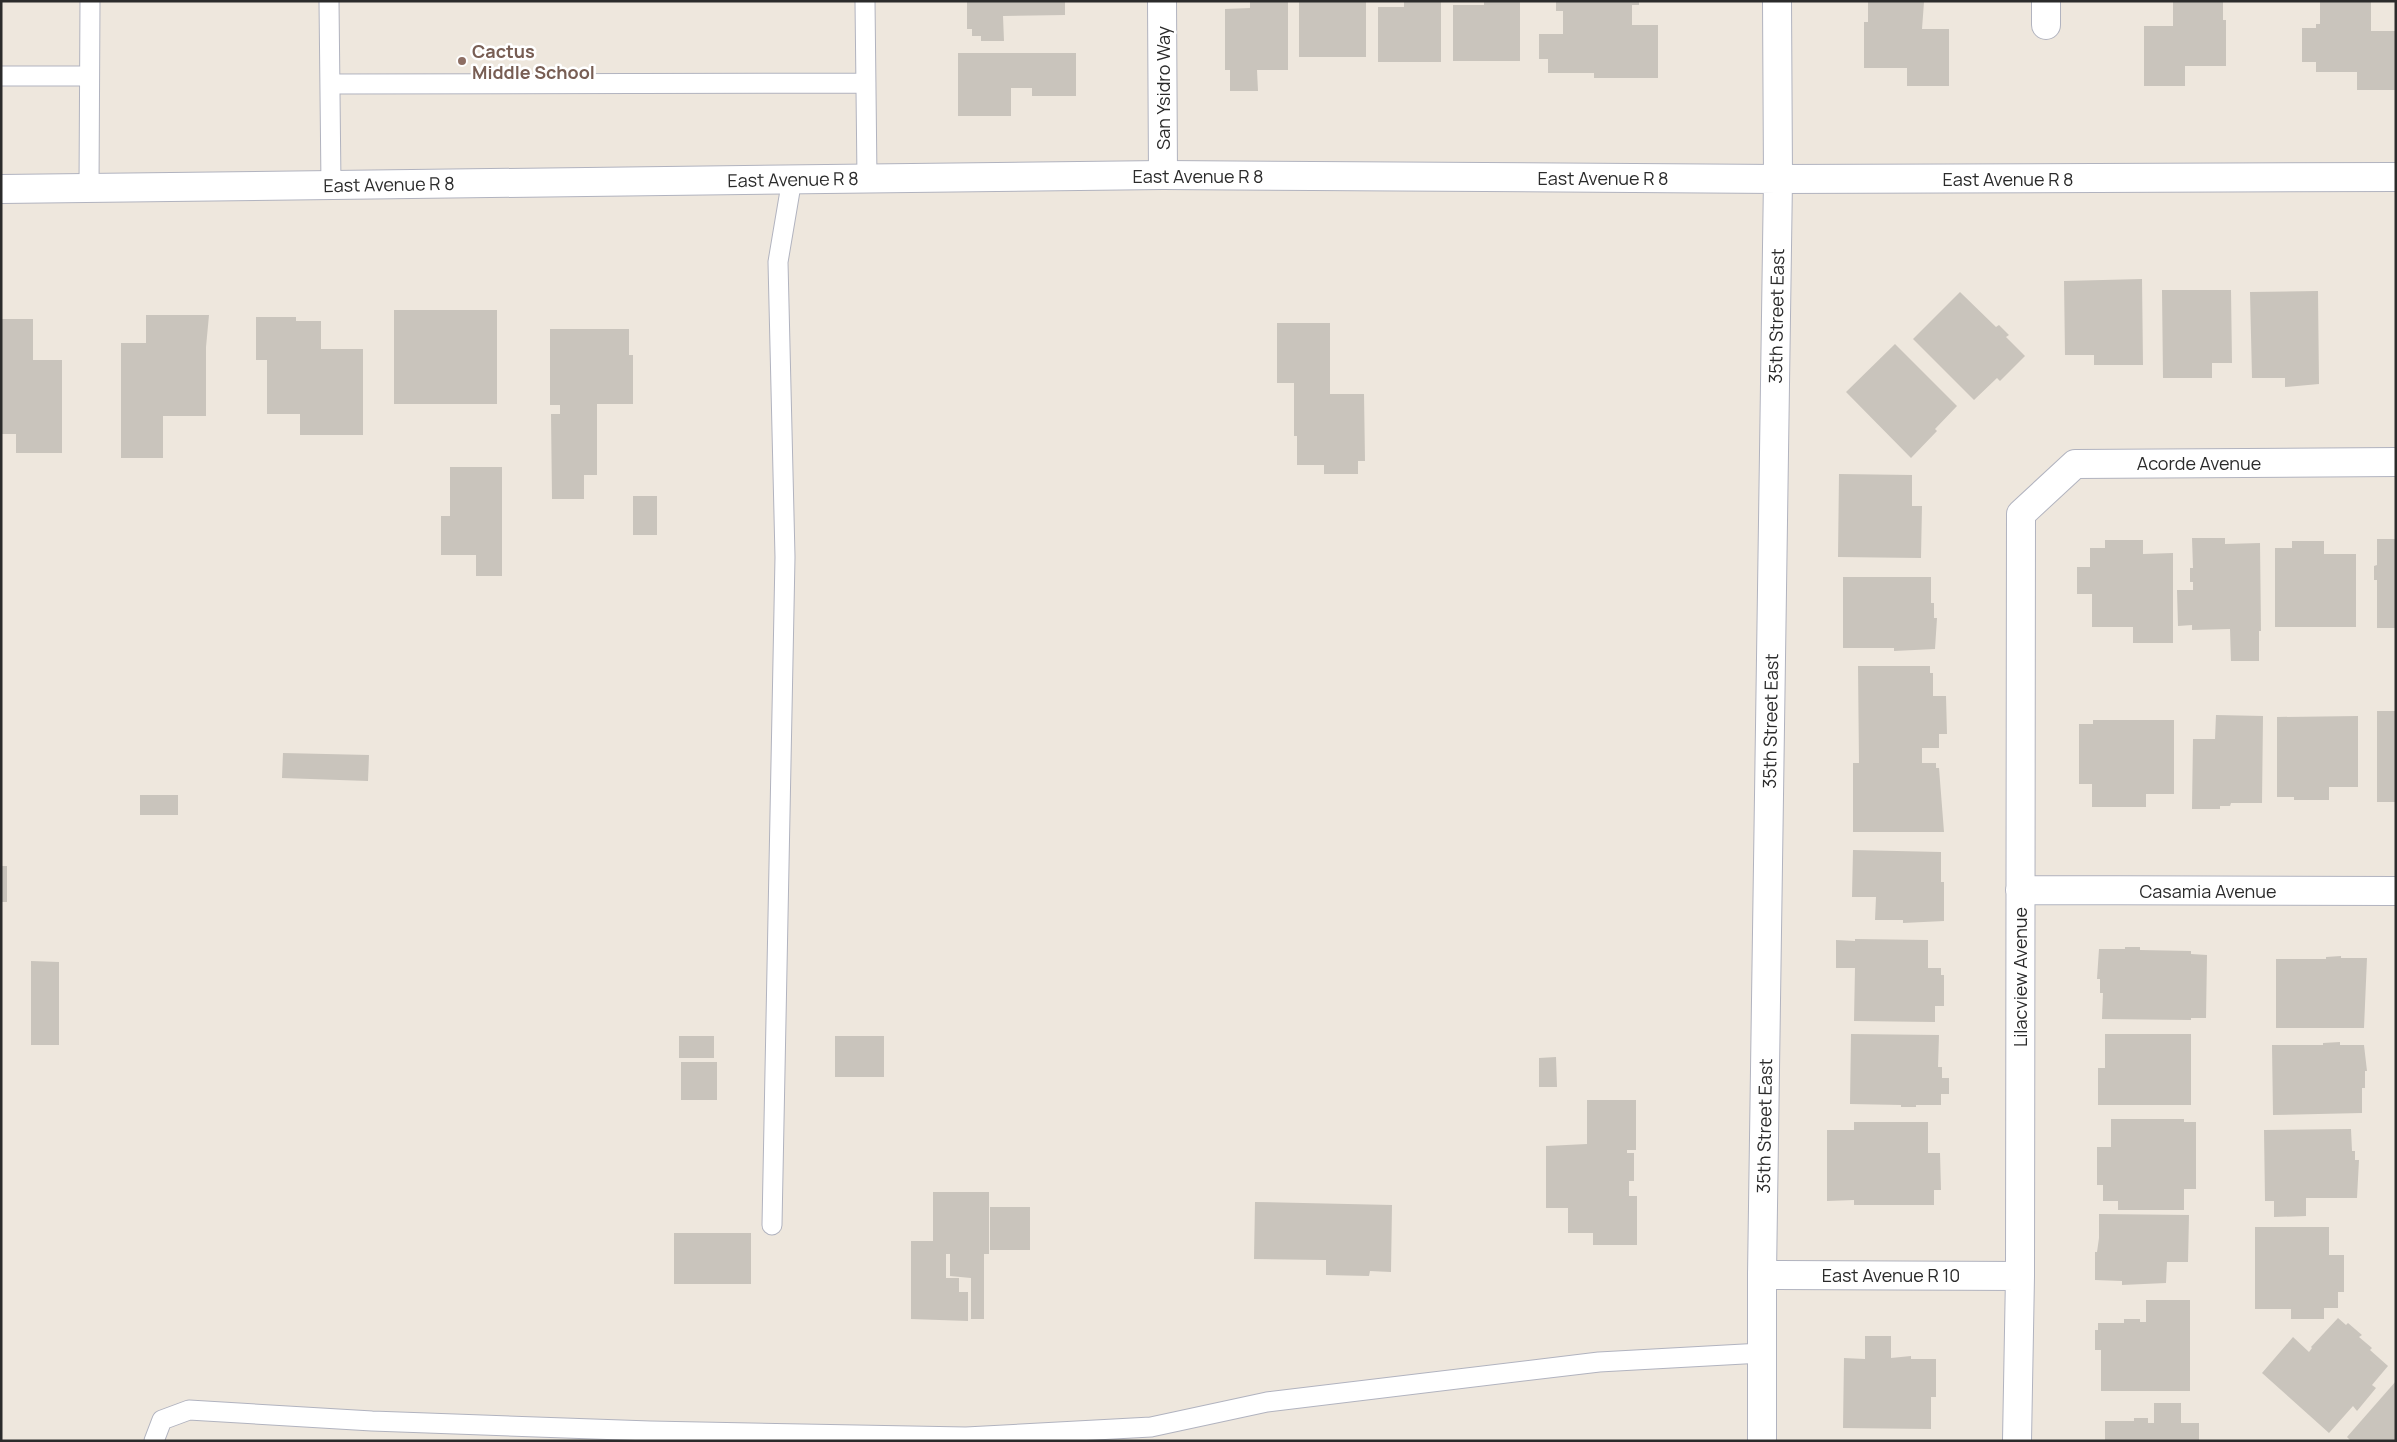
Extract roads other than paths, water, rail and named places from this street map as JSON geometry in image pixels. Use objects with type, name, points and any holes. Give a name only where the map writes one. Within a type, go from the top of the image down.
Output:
[{"type":"street","name":"San Ysidro Way","points":[[1162,1],[1163,175]]},
{"type":"street","name":"35th Street East","points":[[1762,1441],[1762,1274],[1778,179],[1777,1]]},
{"type":"street","name":"East Avenue R 8","points":[[1,189],[1163,175],[1778,179],[2396,177]]},
{"type":"street","name":"Acorde Avenue","points":[[2021,514],[2075,464],[2396,462]]},
{"type":"street","name":"Lilacview Avenue","points":[[2017,1441],[2020,1276],[2021,514]]},
{"type":"street","name":"Casamia Avenue","points":[[2020,890],[2396,891]]},
{"type":"street","name":"East Avenue R 10","points":[[1762,1274],[2020,1276]]},
{"type":"lane","points":[[89,188],[90,1]]},
{"type":"lane","points":[[329,1],[331,185]]},
{"type":"lane","points":[[865,1],[867,179]]},
{"type":"lane","points":[[1,76],[90,76]]},
{"type":"lane","points":[[331,84],[866,83]]},
{"type":"lane","points":[[772,1225],[785,557],[778,262],[792,179]]},
{"type":"lane","points":[[154,1441],[162,1420],[189,1410],[372,1421],[650,1431],[966,1438],[1152,1427],[1267,1402],[1599,1362],[1762,1353]]},
{"type":"place","name":"Cactus Middle School","points":[[462,61]]}]
